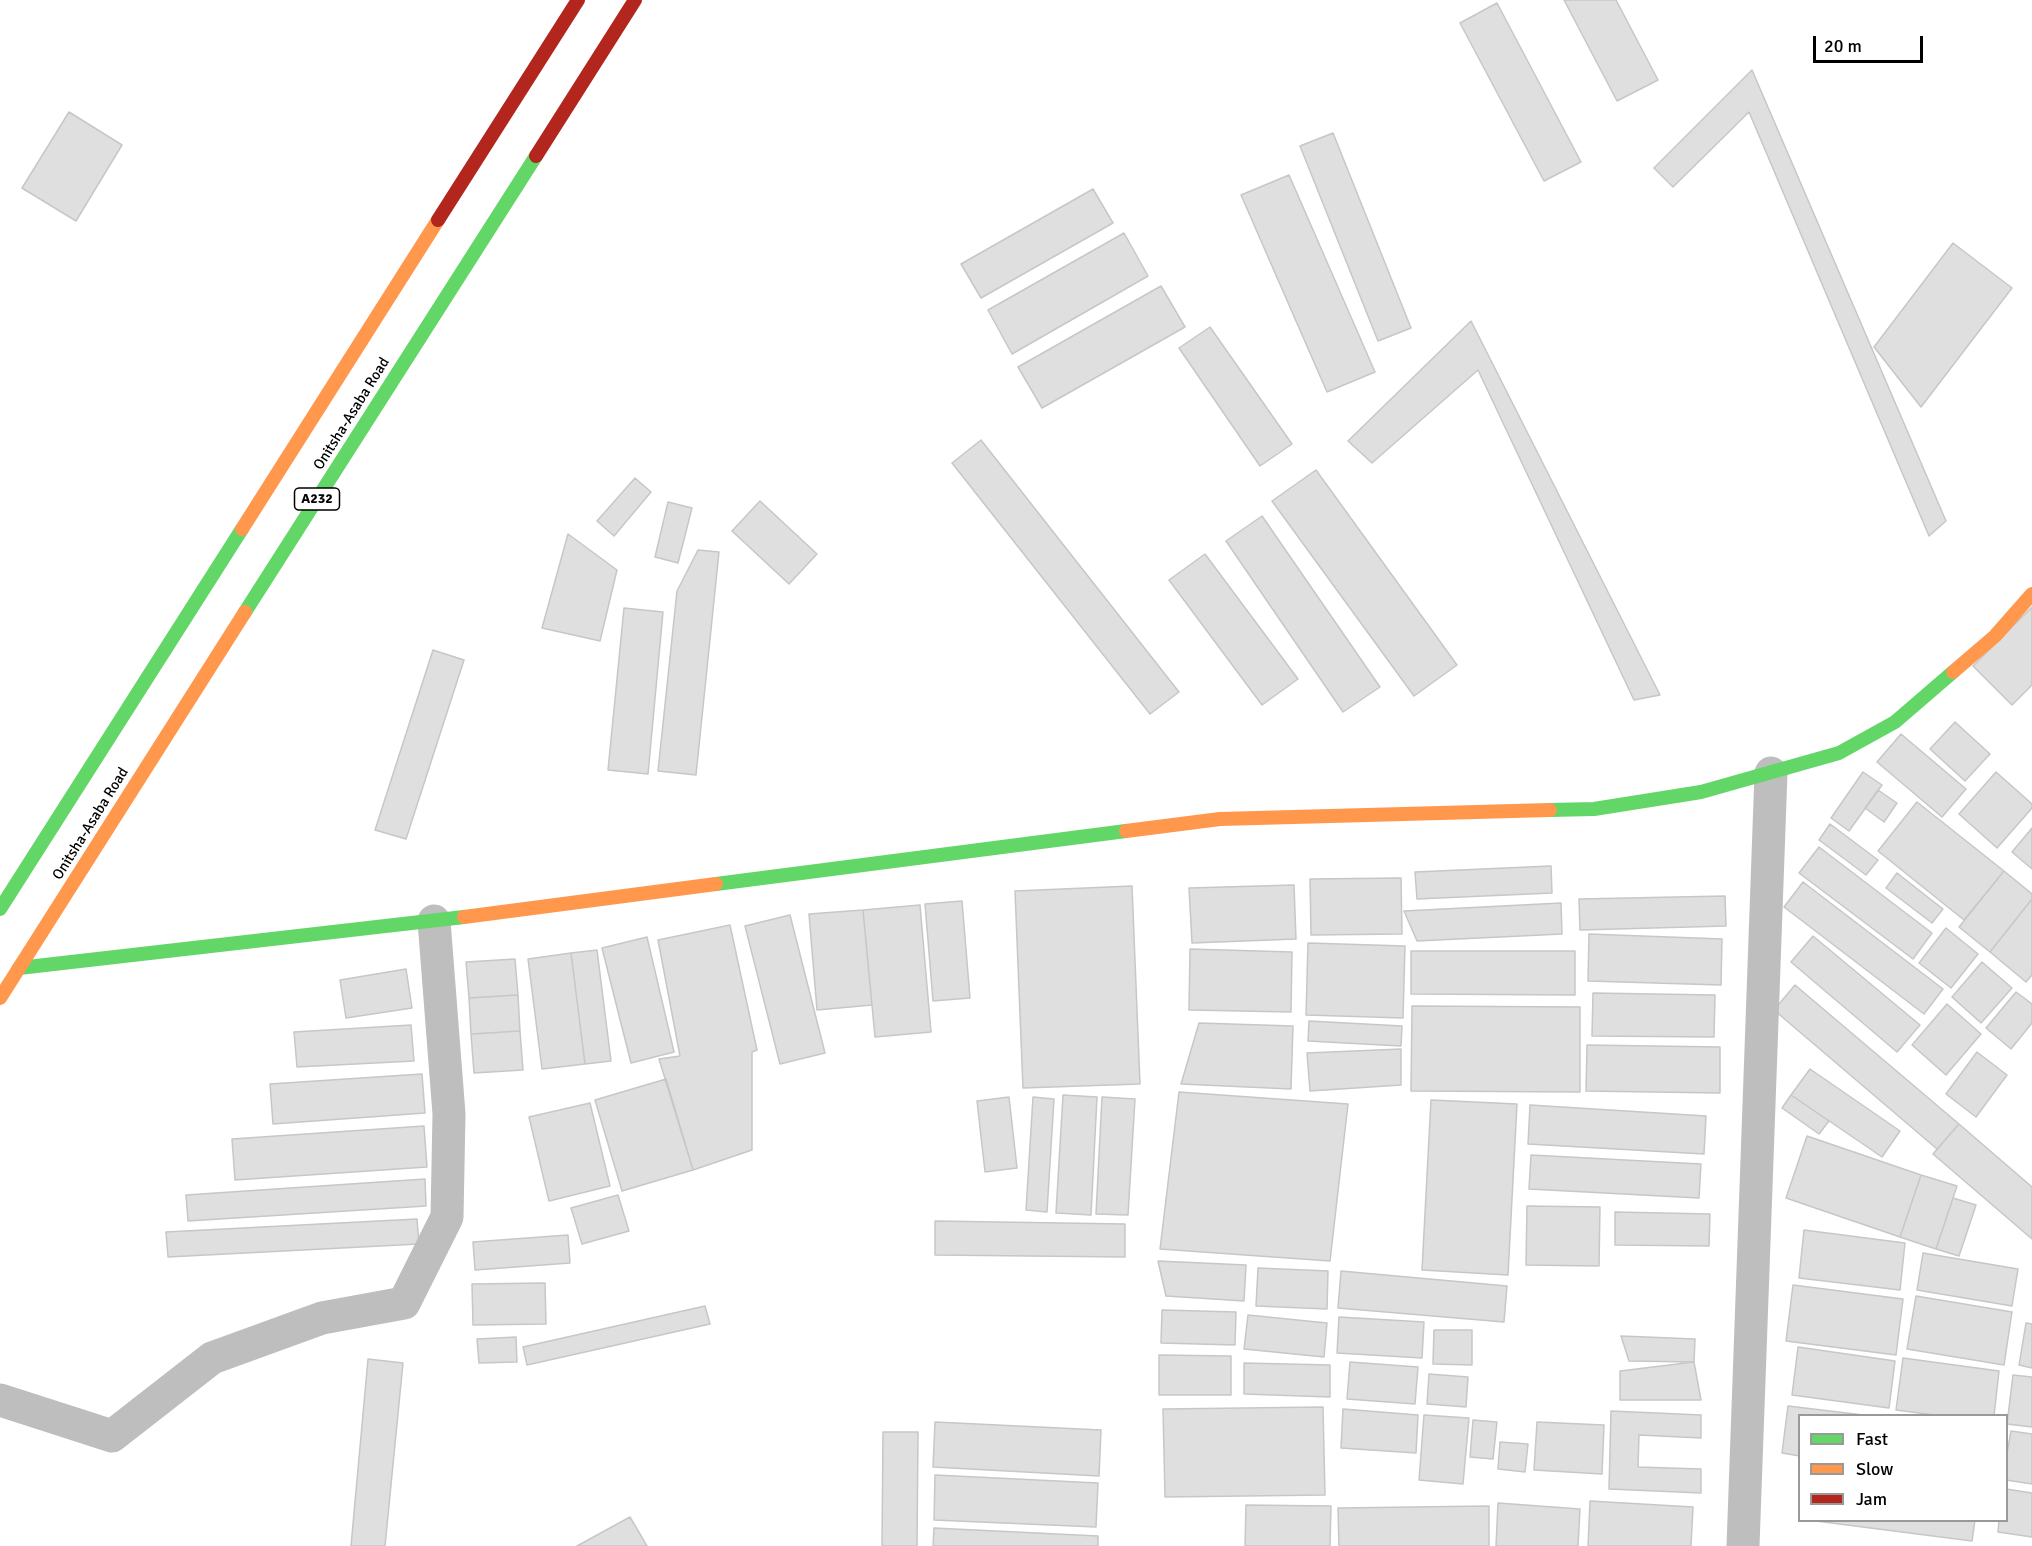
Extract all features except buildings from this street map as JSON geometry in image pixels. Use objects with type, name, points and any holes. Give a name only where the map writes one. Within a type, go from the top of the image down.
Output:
[{"type":"main road","points":[[0,909],[578,0]]},
{"type":"main road","name":"Onitsha-Asaba Road","points":[[0,998],[635,0]]},
{"type":"main road","points":[[19,968],[434,921],[1220,819],[1594,809],[1701,792],[1839,753],[1895,722],[1995,636],[2032,594]]},
{"type":"street","points":[[1743,1546],[1771,773]]},
{"type":"street","points":[[0,1400],[112,1436],[212,1358],[322,1318],[404,1303],[447,1217],[449,1114],[434,921]]},
{"type":"traffic: fast","points":[[245,612],[536,156]]},
{"type":"traffic: fast","points":[[0,909],[242,529]]},
{"type":"traffic: fast","points":[[1550,810],[1594,809],[1701,792],[1839,753],[1895,722],[1953,672]]},
{"type":"traffic: fast","points":[[716,884],[1126,831]]},
{"type":"traffic: fast","points":[[19,968],[464,917]]},
{"type":"traffic: slow","points":[[242,529],[438,220]]},
{"type":"traffic: slow","points":[[1953,672],[1995,636],[2032,594]]},
{"type":"traffic: slow","points":[[0,998],[245,612]]},
{"type":"traffic: slow","points":[[1126,831],[1220,819],[1550,810]]},
{"type":"traffic: slow","points":[[464,917],[716,884]]},
{"type":"traffic: jam","points":[[438,220],[578,0]]},
{"type":"traffic: jam","points":[[536,156],[635,0]]}]
